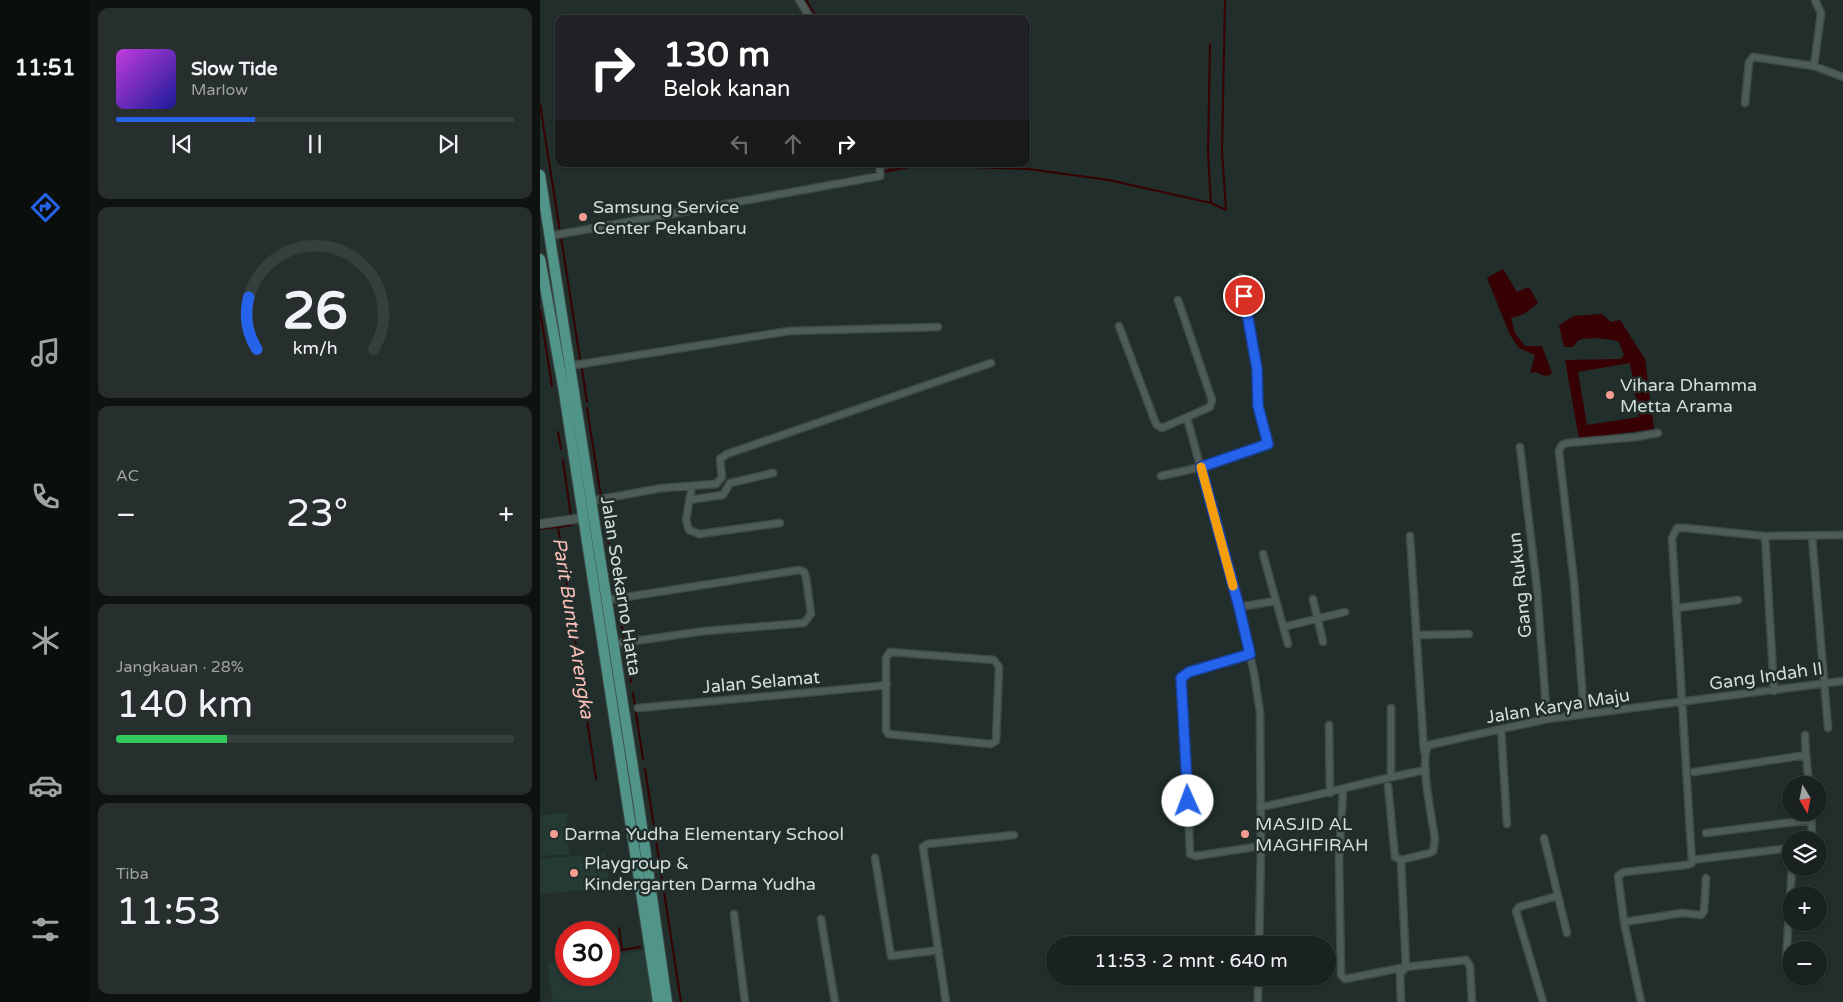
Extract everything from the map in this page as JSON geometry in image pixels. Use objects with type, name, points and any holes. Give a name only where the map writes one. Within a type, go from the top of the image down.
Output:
[{"type":"main road","name":"Jalan Soekarno Hatta","points":[[540,175],[569,366],[599,499],[621,642],[618,672],[667,1002]]},
{"type":"main road","name":"Jalan Soekarno Hatta","points":[[540,259],[544,306],[576,519],[607,675],[658,1002]]},
{"type":"main road","points":[[607,675],[618,672]]},
{"type":"street","points":[[799,0],[808,15]]},
{"type":"street","points":[[1814,66],[1821,13],[1816,0]]},
{"type":"street","points":[[1745,103],[1751,59],[1757,57],[1814,66],[1843,77]]},
{"type":"street","points":[[550,236],[880,170]]},
{"type":"street","points":[[1161,476],[1201,467],[1268,444],[1258,406],[1257,369],[1241,277]]},
{"type":"street","points":[[1119,326],[1156,424],[1162,428],[1187,418],[1210,407],[1212,400],[1178,300]]},
{"type":"street","points":[[569,366],[788,331],[938,327]]},
{"type":"street","points":[[599,499],[662,488],[719,482],[722,477],[720,459],[727,454],[991,364]]},
{"type":"street","points":[[1187,418],[1239,607],[1250,654],[1260,712],[1259,936]]},
{"type":"street","points":[[1584,714],[1574,582],[1560,448],[1567,443],[1636,437],[1658,433]]},
{"type":"street","name":"Gang Rukun","points":[[1520,447],[1536,575],[1547,719]]},
{"type":"street","points":[[689,500],[722,495],[730,483],[773,473]]},
{"type":"street","points":[[692,486],[686,520],[689,530],[699,534],[780,523]]},
{"type":"street","points":[[540,524],[576,519]]},
{"type":"street","points":[[1692,860],[1672,538],[1677,528],[1765,536],[1843,536]]},
{"type":"street","points":[[1388,786],[1395,857],[1400,860],[1430,853],[1435,845],[1426,770],[1426,748],[1410,536]]},
{"type":"street","points":[[1765,536],[1774,691]]},
{"type":"street","points":[[1812,536],[1828,728]]},
{"type":"street","points":[[1263,554],[1288,644]]},
{"type":"street","points":[[614,598],[799,570],[804,572],[806,577],[811,614],[804,623],[621,642]]},
{"type":"street","points":[[1313,599],[1323,642]]},
{"type":"street","points":[[1677,608],[1738,600]]},
{"type":"street","points":[[1239,607],[1276,601]]},
{"type":"street","points":[[1283,627],[1345,612]]},
{"type":"street","points":[[1417,635],[1469,634]]},
{"type":"street","points":[[890,652],[994,660],[999,668],[997,738],[991,744],[892,736],[886,730],[887,684],[886,658],[890,652]]},
{"type":"street","points":[[1250,654],[1189,672],[1181,678],[1190,854],[1196,856],[1261,846]]},
{"type":"street","name":"Gang Indah II","points":[[1694,701],[1843,681]]},
{"type":"street","name":"Jalan Selamat","points":[[638,708],[887,684]]},
{"type":"street","name":"Jalan Karya Maju","points":[[1426,748],[1547,719],[1694,701]]},
{"type":"street","points":[[1391,708],[1391,776]]},
{"type":"street","points":[[1329,725],[1330,793]]},
{"type":"street","points":[[1501,729],[1507,824]]},
{"type":"street","points":[[1805,735],[1808,776]]},
{"type":"street","points":[[1694,772],[1806,755]]},
{"type":"street","points":[[1260,807],[1343,790],[1391,776],[1426,770]]},
{"type":"street","points":[[1343,790],[1339,902],[1341,975],[1346,979],[1406,967],[1466,960],[1470,966],[1472,1002]]},
{"type":"street","points":[[1706,832],[1782,820]]},
{"type":"street","points":[[946,1002],[923,847],[927,844],[1014,835]]},
{"type":"street","points":[[1544,838],[1567,933]]},
{"type":"street","points":[[1641,1002],[1624,922],[1618,881],[1620,873],[1687,865],[1692,860],[1782,849]]},
{"type":"street","points":[[875,858],[891,956],[939,950]]},
{"type":"street","points":[[1400,860],[1406,967],[1400,974],[1401,1002]]},
{"type":"street","points":[[1787,941],[1791,876]]},
{"type":"street","points":[[1624,922],[1682,913],[1701,915],[1704,911],[1706,878]]},
{"type":"street","points":[[1543,1002],[1516,911],[1519,907],[1557,896]]},
{"type":"street","points":[[734,914],[745,1002]]},
{"type":"street","points":[[821,919],[835,1002]]},
{"type":"street","points":[[1258,986],[1258,1002]]},
{"type":"shaded area","points":[[1503,269],[1517,292],[1529,287],[1538,303],[1524,314],[1511,318],[1515,333],[1525,346],[1542,346],[1552,373],[1550,375],[1546,376],[1536,372],[1530,373],[1535,355],[1519,348],[1510,335],[1487,278]]},
{"type":"shaded area","points":[[1602,314],[1611,322],[1620,320],[1645,359],[1654,429],[1579,439],[1565,360],[1620,359],[1624,355],[1619,342],[1605,339],[1581,339],[1573,347],[1564,347],[1559,325],[1574,316]],"holes":[[[1630,363],[1639,417],[1587,425],[1578,372]]]},
{"type":"shaded area","name":"Darma Yudha Elementary School","points":[[567,813],[569,854],[540,856],[540,815]]},
{"type":"shaded area","name":"Playgroup & Kindergarten Darma Yudha","points":[[605,853],[610,888],[540,894],[540,859]]},
{"type":"shaded area","points":[[647,950],[656,1002],[553,1002],[547,963],[555,962],[555,986],[620,986],[620,954]]},
{"type":"waterway","points":[[806,0],[815,15]]},
{"type":"waterway","points":[[974,167],[1028,169],[1109,180],[1211,203],[1226,210],[1222,152],[1225,0]]},
{"type":"waterway","points":[[1210,44],[1208,153],[1211,203]]},
{"type":"waterway","name":"Parit Buntu Arengka","points":[[540,104],[560,232]]},
{"type":"waterway","points":[[889,167],[890,171]]},
{"type":"waterway","points":[[882,172],[909,167]]},
{"type":"waterway","points":[[833,181],[877,173]]},
{"type":"waterway","name":"Parit Buntu Arengka","points":[[561,237],[580,359]]},
{"type":"waterway","name":"Parit Buntu Arengka","points":[[540,310],[552,386]]},
{"type":"waterway","name":"Parit Buntu Arengka","points":[[582,369],[587,402]]},
{"type":"waterway","name":"Parit Buntu Arengka","points":[[587,408],[601,497]]},
{"type":"waterway","name":"Parit Buntu Arengka","points":[[558,432],[561,449]]},
{"type":"waterway","name":"Parit Buntu Arengka","points":[[563,460],[571,517]]},
{"type":"waterway","name":"Parit Buntu Arengka","points":[[602,501],[624,640]]},
{"type":"waterway","name":"Parit Buntu Arengka","points":[[572,522],[572,525],[558,527],[596,779]]},
{"type":"waterway","points":[[540,529],[558,527]]},
{"type":"waterway","name":"Parit Buntu Arengka","points":[[625,644],[631,682]]},
{"type":"waterway","name":"Parit Buntu Arengka","points":[[633,693],[643,759]]},
{"type":"waterway","name":"Parit Buntu Arengka","points":[[645,769],[681,1002]]},
{"type":"waterway","points":[[620,935],[622,950],[640,947]]},
{"type":"slow traffic","points":[[1201,467],[1233,586]]},
{"type":"place","name":"Samsung Service Center Pekanbaru","points":[[583,217]]},
{"type":"place","name":"Vihara Dhamma Metta Arama","points":[[1610,395]]},
{"type":"place","name":"Darma Yudha Elementary School","points":[[554,834]]},
{"type":"place","name":"MASJID AL MAGHFIRAH","points":[[1245,834]]},
{"type":"place","name":"Playgroup & Kindergarten Darma Yudha","points":[[574,873]]},
{"type":"route","points":[[1188,801],[1181,678],[1189,672],[1250,654],[1201,467],[1267,446],[1268,444],[1258,406],[1257,369],[1244,296]]}]
